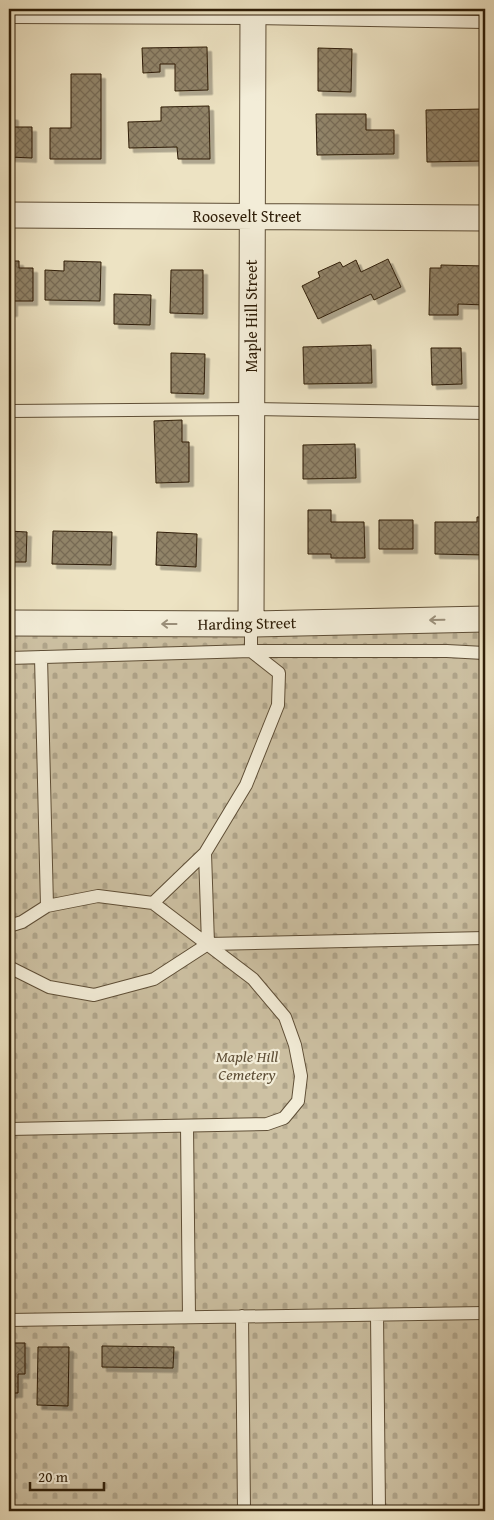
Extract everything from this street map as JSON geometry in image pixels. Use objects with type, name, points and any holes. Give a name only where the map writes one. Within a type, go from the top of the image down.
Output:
[{"type":"street","name":"Maple Hill Street","points":[[251,624],[253,13]]},
{"type":"street","name":"Roosevelt Street","points":[[9,215],[485,218]]},
{"type":"street","name":"Harding Street","points":[[9,623],[251,624],[485,619]]},
{"type":"lane","points":[[9,17],[253,13],[485,22]]},
{"type":"lane","points":[[9,411],[251,409],[485,413]]},
{"type":"lane","points":[[251,624],[251,651]]},
{"type":"lane","points":[[153,903],[205,853],[246,785],[278,704],[279,674],[251,651]]},
{"type":"lane","points":[[9,658],[251,651],[447,651],[484,654],[485,657]]},
{"type":"lane","points":[[42,657],[47,906]]},
{"type":"lane","points":[[205,853],[208,944]]},
{"type":"lane","points":[[9,926],[22,922],[47,906],[98,896],[153,903],[254,979],[285,1018],[295,1045],[301,1076],[298,1101],[284,1118],[267,1124],[9,1128]]},
{"type":"lane","points":[[9,967],[49,987],[94,995],[154,979],[208,944],[485,938]]},
{"type":"lane","points":[[187,1126],[188,1317]]},
{"type":"lane","points":[[9,1320],[485,1313]]},
{"type":"lane","points":[[377,1314],[379,1511]]},
{"type":"lane","points":[[242,1316],[244,1511]]},
{"type":"green space","name":"Maple Hill Cemetery","points":[[9,616],[485,619],[485,1511],[9,1511]]},
{"type":"building","points":[[207,47],[208,90],[175,91],[175,64],[160,64],[160,72],[143,73],[142,48]]},
{"type":"building","points":[[318,48],[352,49],[351,92],[318,91]]},
{"type":"building","points":[[71,74],[101,74],[101,159],[50,159],[50,128],[71,128]]},
{"type":"building","points":[[209,106],[210,159],[178,159],[177,147],[129,148],[128,122],[161,121],[161,107]]},
{"type":"building","points":[[483,109],[484,161],[427,162],[426,110]]},
{"type":"building","points":[[316,114],[366,114],[366,130],[394,130],[394,154],[317,155]]},
{"type":"building","points":[[9,115],[14,116],[14,127],[32,127],[32,158],[9,157]]},
{"type":"building","points":[[388,259],[401,287],[374,300],[371,294],[318,319],[302,286],[320,277],[318,272],[340,262],[343,267],[356,260],[361,272]]},
{"type":"building","points":[[9,261],[19,261],[19,268],[33,268],[33,301],[13,301],[13,312],[9,312]]},
{"type":"building","points":[[64,261],[101,262],[100,301],[45,300],[45,270],[64,271]]},
{"type":"building","points":[[441,265],[485,266],[485,305],[458,304],[458,315],[429,315],[430,268],[441,268]]},
{"type":"building","points":[[171,270],[203,270],[203,314],[170,313]]},
{"type":"building","points":[[114,294],[151,295],[150,325],[114,324]]},
{"type":"building","points":[[371,345],[372,383],[304,384],[303,347]]},
{"type":"building","points":[[431,348],[461,348],[462,384],[432,385]]},
{"type":"building","points":[[171,353],[205,354],[204,394],[171,393]]},
{"type":"building","points":[[182,420],[182,442],[189,442],[189,482],[156,483],[154,421]]},
{"type":"building","points":[[355,444],[356,478],[303,479],[303,445]]},
{"type":"building","points":[[308,510],[331,510],[331,522],[364,522],[365,558],[331,558],[331,554],[308,554]]},
{"type":"building","points":[[477,517],[485,517],[485,555],[435,554],[435,522],[477,522]]},
{"type":"building","points":[[379,520],[413,520],[413,549],[379,549]]},
{"type":"building","points":[[9,531],[27,532],[26,562],[9,562]]},
{"type":"building","points":[[53,531],[112,532],[111,565],[52,564]]},
{"type":"building","points":[[157,532],[197,534],[196,567],[156,565]]},
{"type":"building","points":[[9,1343],[25,1343],[25,1374],[18,1374],[18,1393],[9,1393]]},
{"type":"building","points":[[102,1346],[174,1347],[173,1368],[102,1367]]},
{"type":"building","points":[[38,1347],[69,1347],[68,1406],[37,1405]]}]
